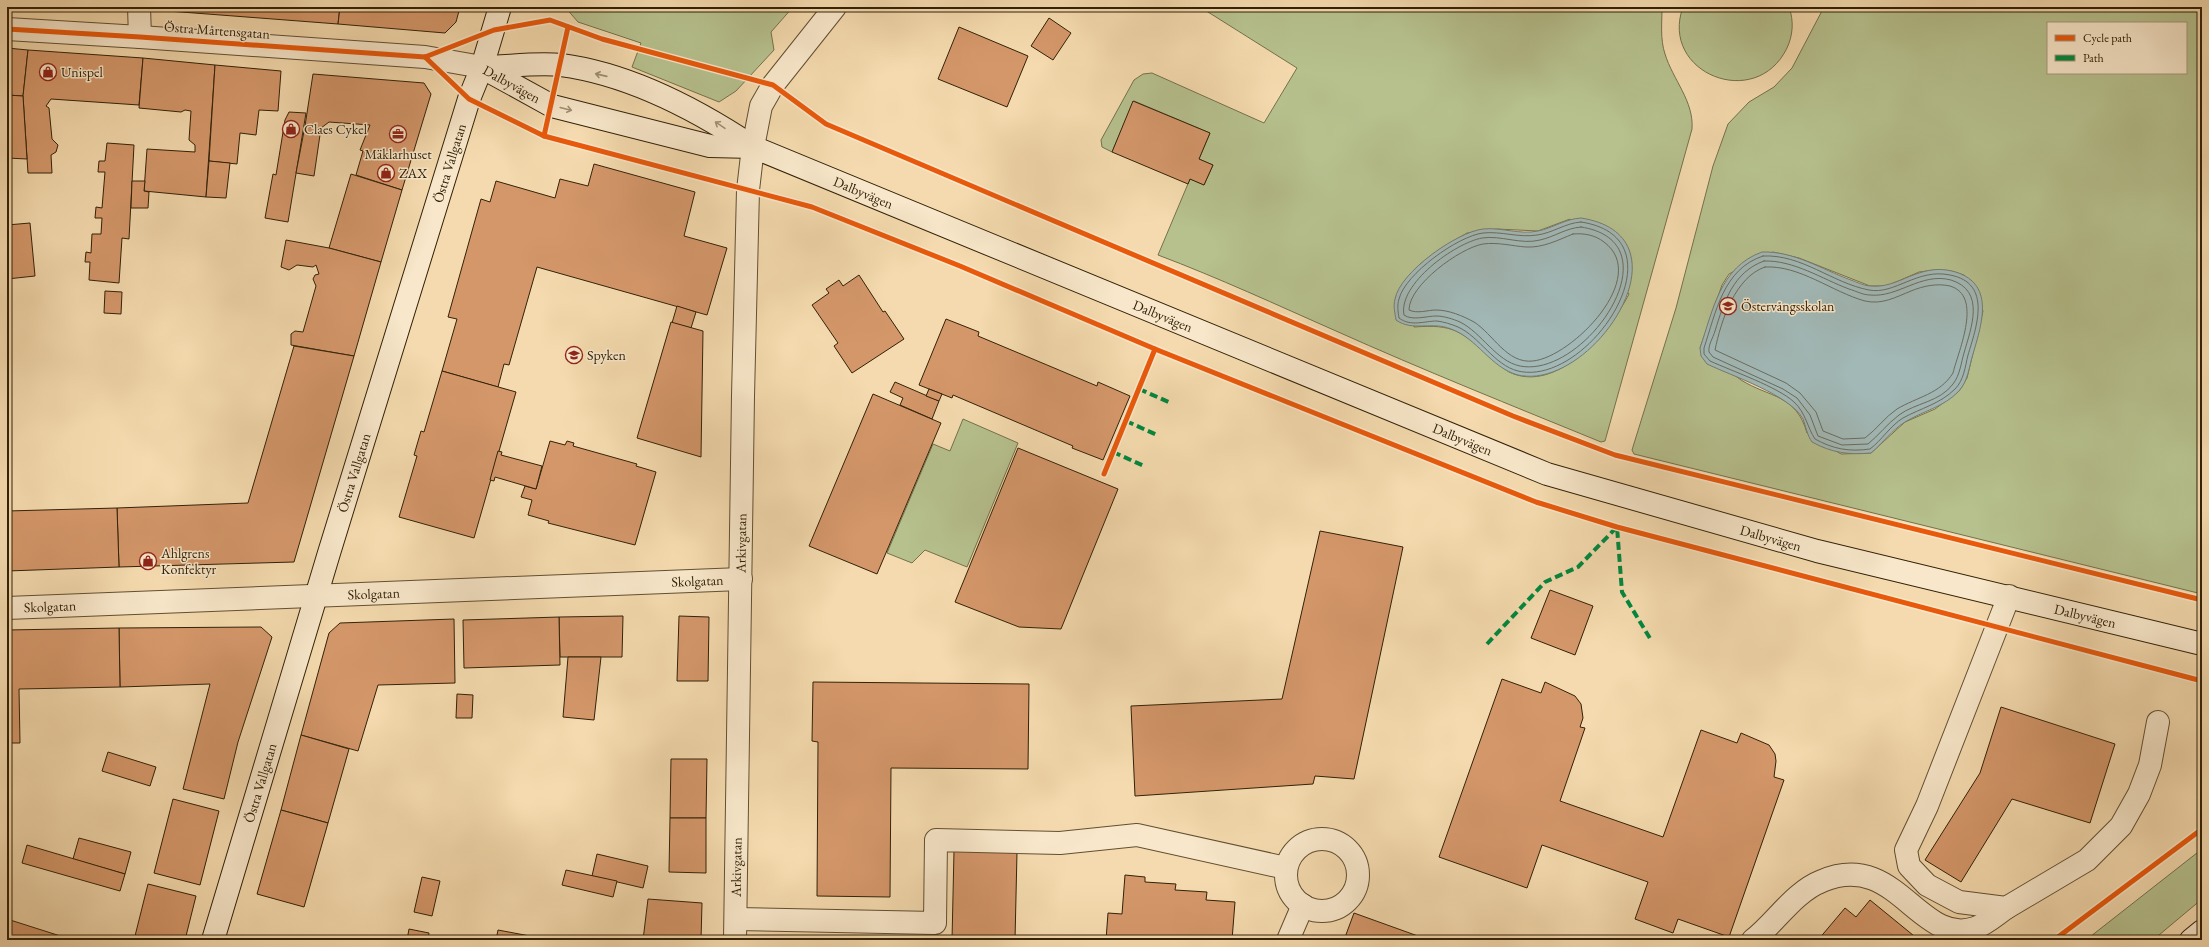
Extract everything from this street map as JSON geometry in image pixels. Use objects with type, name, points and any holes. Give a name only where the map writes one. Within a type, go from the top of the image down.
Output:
[{"type":"street","points":[[139,7],[140,36]]},
{"type":"street","name":"Östra Vallgatan","points":[[213,940],[469,99],[482,67],[500,7]]},
{"type":"street","name":"Arkivgatan","points":[[735,929],[748,190],[753,147],[761,106],[773,85],[835,7]]},
{"type":"street","name":"Östra Mårtensgatan","points":[[7,29],[140,36],[425,57],[482,67]]},
{"type":"street","name":"Dalbyvägen","points":[[482,67],[560,65],[617,78],[680,104],[716,122],[753,147],[1547,474],[1817,551],[2009,596],[2202,644]]},
{"type":"street","name":"Dalbyvägen","points":[[482,67],[552,106],[710,146],[753,147]]},
{"type":"street","name":"Skolgatan","points":[[7,608],[741,579]]},
{"type":"street","points":[[2006,908],[1959,902],[1928,885],[1909,866],[1906,850],[1927,806],[2009,596]]},
{"type":"street","points":[[1753,940],[1802,893],[1821,881],[1838,876],[1868,878],[1885,885],[1929,922],[1944,930],[1967,930],[1975,928],[2087,860],[2121,826],[2139,794],[2150,765],[2158,722]]},
{"type":"street","points":[[735,929],[935,923],[936,840],[1060,842],[1137,835],[1286,868]]},
{"type":"street","points":[[1320,838],[1332,840],[1344,846],[1352,855],[1357,867],[1358,879],[1354,891],[1347,901],[1336,908],[1324,911],[1311,910],[1303,905],[1291,895],[1286,883],[1286,868],[1289,858],[1297,848],[1308,841],[1320,838]]},
{"type":"street","points":[[1288,940],[1303,905]]},
{"type":"street","points":[[2191,940],[2202,931]]},
{"type":"green space","points":[[565,7],[793,7],[771,32],[774,50],[736,91],[719,102],[632,67],[641,43],[578,22]]},
{"type":"green space","points":[[1200,7],[1662,7],[1663,48],[1690,109],[1692,129],[1605,441],[1601,442],[1468,388],[1226,282],[1158,255],[1190,179],[1204,185],[1213,165],[1199,159],[1210,133],[1134,101],[1112,152],[1102,147],[1101,140],[1134,80],[1143,74],[1152,73],[1264,123],[1297,68]],"holes":[[[1570,219],[1629,294],[1609,325],[1580,356],[1563,367],[1545,375],[1527,377],[1509,372],[1471,340],[1448,328],[1428,326],[1414,327],[1419,265],[1440,249],[1467,233],[1497,229],[1538,231]]]},
{"type":"green space","points":[[1683,7],[1789,7],[1791,12],[1792,33],[1787,48],[1773,67],[1754,78],[1734,81],[1714,76],[1697,66],[1685,50],[1679,30]]},
{"type":"green space","points":[[1824,7],[2202,7],[2202,594],[1634,454],[1632,450],[1676,308],[1713,166],[1728,124],[1749,102],[1774,87],[1792,68]],"holes":[[[1773,252],[1799,258],[1870,286],[1887,286],[1919,272],[1935,270],[1951,271],[1964,275],[1983,311],[1967,378],[1959,391],[1935,409],[1905,422],[1871,453],[1841,454],[1807,433],[1802,420],[1789,404],[1741,380],[1700,348],[1722,285],[1729,274]]]},
{"type":"green space","points":[[963,419],[1018,443],[967,567],[925,550],[912,563],[887,553],[933,444],[950,451]]},
{"type":"green space","points":[[2202,849],[2202,899],[2153,940],[2086,940]]},
{"type":"water","points":[[1581,218],[1614,231],[1630,253],[1631,280],[1620,310],[1601,338],[1575,360],[1547,374],[1518,375],[1500,366],[1460,333],[1444,327],[1402,324],[1396,320],[1394,307],[1395,299],[1399,288],[1407,277],[1431,255],[1459,237],[1483,229],[1524,232],[1538,231],[1570,220]]},
{"type":"water","points":[[1762,252],[1785,254],[1868,286],[1890,284],[1929,270],[1940,269],[1966,276],[1975,284],[1980,294],[1982,317],[1968,374],[1962,387],[1947,401],[1900,425],[1871,453],[1855,454],[1834,451],[1812,442],[1803,419],[1796,410],[1786,402],[1760,387],[1707,364],[1701,356],[1700,348],[1709,319],[1720,291],[1727,279],[1736,268],[1748,259]]},
{"type":"building","points":[[155,7],[340,7],[338,24],[155,10]]},
{"type":"building","points":[[340,7],[460,7],[456,22],[445,33],[338,24]]},
{"type":"building","points":[[1049,18],[1071,33],[1053,60],[1031,46]]},
{"type":"building","points":[[959,27],[1028,56],[1007,107],[938,79]]},
{"type":"building","points":[[7,48],[28,50],[23,96],[7,95]]},
{"type":"building","points":[[28,50],[143,58],[139,105],[51,99],[46,106],[49,108],[52,139],[58,145],[56,152],[51,155],[52,173],[28,173],[23,96]]},
{"type":"building","points":[[143,58],[215,65],[206,197],[144,191],[147,149],[195,152],[195,145],[189,140],[191,111],[185,110],[181,112],[139,108]]},
{"type":"building","points":[[215,65],[281,71],[278,111],[259,110],[256,135],[240,133],[237,164],[209,161]]},
{"type":"building","points":[[313,74],[424,83],[431,94],[402,190],[356,175],[363,151],[360,150],[370,125],[329,122],[321,128],[305,126]]},
{"type":"building","points":[[7,95],[23,96],[27,159],[7,158]]},
{"type":"building","points":[[1133,101],[1210,133],[1199,159],[1213,165],[1204,185],[1190,179],[1188,184],[1112,152]]},
{"type":"building","points":[[289,112],[306,113],[288,222],[265,218],[273,174],[276,175],[285,120]]},
{"type":"building","points":[[305,126],[321,128],[314,176],[296,173]]},
{"type":"building","points":[[107,143],[134,145],[129,239],[122,238],[119,283],[89,280],[90,262],[85,262],[86,252],[91,253],[92,234],[101,234],[102,218],[95,218],[96,207],[102,208],[105,172],[98,172],[99,161],[105,161]]},
{"type":"building","points":[[209,161],[230,163],[226,198],[206,197]]},
{"type":"building","points":[[594,164],[695,192],[684,236],[727,248],[707,315],[537,267],[509,365],[504,364],[498,387],[442,371],[457,319],[448,317],[481,199],[490,202],[496,181],[555,198],[560,179],[588,186]]},
{"type":"building","points":[[351,174],[402,190],[381,262],[329,248]]},
{"type":"building","points":[[132,181],[145,181],[144,191],[149,192],[148,208],[131,208]]},
{"type":"building","points":[[30,223],[35,276],[7,279],[7,225]]},
{"type":"building","points":[[286,240],[329,248],[381,262],[354,356],[291,345],[291,334],[295,331],[303,332],[316,286],[313,279],[315,275],[319,274],[316,265],[313,267],[297,265],[289,270],[281,267]]},
{"type":"building","points":[[859,275],[883,312],[885,311],[904,339],[852,373],[834,346],[838,343],[812,305],[829,293],[826,289],[839,280],[843,286]]},
{"type":"building","points":[[105,291],[122,292],[121,314],[104,313]]},
{"type":"building","points":[[677,306],[696,312],[691,328],[672,323]]},
{"type":"building","points":[[946,319],[979,332],[978,336],[1097,386],[1098,382],[1130,396],[1103,460],[1072,448],[1073,446],[953,395],[952,398],[919,385]]},
{"type":"building","points":[[671,322],[703,331],[701,457],[637,438]]},
{"type":"building","points":[[294,346],[354,356],[294,562],[119,567],[117,508],[248,503]]},
{"type":"building","points":[[442,371],[516,392],[474,538],[399,517],[417,456],[414,455],[421,431],[424,432]]},
{"type":"building","points":[[895,382],[939,401],[932,419],[900,405],[903,398],[890,392]]},
{"type":"building","points":[[929,389],[942,394],[939,401],[926,396]]},
{"type":"building","points":[[873,394],[941,423],[877,574],[809,546]]},
{"type":"building","points":[[550,441],[565,445],[567,441],[574,443],[573,446],[637,464],[636,466],[656,472],[635,545],[548,523],[549,521],[528,515],[532,500],[521,497],[525,486],[536,489]]},
{"type":"building","points":[[1018,448],[1118,489],[1061,629],[1019,627],[955,602]]},
{"type":"building","points":[[498,451],[502,452],[501,455],[542,466],[536,489],[495,477],[494,481],[490,480]]},
{"type":"building","points":[[117,508],[119,567],[7,571],[7,511]]},
{"type":"building","points":[[1320,531],[1403,547],[1354,779],[1315,776],[1313,784],[1135,796],[1131,706],[1282,699]]},
{"type":"building","points":[[1550,590],[1593,606],[1575,655],[1531,638]]},
{"type":"building","points":[[623,616],[622,657],[560,657],[559,617]]},
{"type":"building","points":[[679,616],[709,617],[708,681],[677,681]]},
{"type":"building","points":[[559,617],[560,665],[464,668],[463,620]]},
{"type":"building","points":[[454,619],[455,683],[378,685],[358,751],[301,735],[329,633],[340,623]]},
{"type":"building","points":[[261,627],[272,637],[238,742],[224,799],[183,789],[210,684],[120,687],[119,628]]},
{"type":"building","points":[[119,628],[120,687],[19,689],[20,743],[7,743],[7,630]]},
{"type":"building","points":[[568,657],[601,657],[594,720],[563,717]]},
{"type":"building","points":[[1502,679],[1541,693],[1545,682],[1575,696],[1581,704],[1583,718],[1580,727],[1585,728],[1560,801],[1663,837],[1701,730],[1737,743],[1741,733],[1769,745],[1775,754],[1776,761],[1774,777],[1784,780],[1729,937],[1678,919],[1673,933],[1635,919],[1648,882],[1542,845],[1527,888],[1439,857]]},
{"type":"building","points":[[813,682],[1029,684],[1028,769],[891,768],[890,897],[817,896],[818,742],[812,741]]},
{"type":"building","points":[[457,694],[473,695],[472,718],[456,718]]},
{"type":"building","points":[[2001,707],[2115,744],[2090,823],[2012,799],[1961,882],[1925,860],[1980,773]]},
{"type":"building","points":[[301,735],[349,749],[328,823],[281,810]]},
{"type":"building","points":[[108,752],[156,767],[150,786],[102,771]]},
{"type":"building","points":[[671,759],[707,759],[706,818],[670,818]]},
{"type":"building","points":[[173,799],[219,811],[200,885],[154,873]]},
{"type":"building","points":[[281,810],[328,823],[304,907],[257,894]]},
{"type":"building","points":[[670,818],[706,818],[706,873],[669,872]]},
{"type":"building","points":[[79,838],[131,852],[125,874],[73,859]]},
{"type":"building","points":[[27,845],[125,874],[120,891],[22,863]]},
{"type":"building","points":[[954,851],[1017,852],[1015,940],[952,940]]},
{"type":"building","points":[[597,854],[648,866],[643,888],[592,876]]},
{"type":"building","points":[[566,870],[617,881],[613,897],[562,885]]},
{"type":"building","points":[[1125,875],[1145,877],[1145,882],[1176,884],[1175,890],[1207,892],[1206,900],[1235,902],[1232,940],[1106,940],[1108,913],[1122,914]]},
{"type":"building","points":[[422,877],[440,881],[432,916],[414,912]]},
{"type":"building","points":[[148,884],[196,896],[185,940],[134,940]]},
{"type":"building","points":[[648,899],[702,903],[701,940],[643,940]]},
{"type":"building","points":[[1870,900],[1919,940],[1818,940],[1845,908],[1856,917]]},
{"type":"building","points":[[1354,913],[1429,940],[1344,940]]},
{"type":"building","points":[[7,919],[73,940],[7,940]]},
{"type":"building","points":[[409,929],[429,933],[428,940],[407,940]]},
{"type":"building","points":[[498,930],[551,940],[496,940]]},
{"type":"building","points":[[1806,935],[1812,940],[1802,940]]},
{"type":"marked path","points":[[1139,389],[1171,403]]},
{"type":"marked path","points":[[1126,421],[1157,435]]},
{"type":"marked path","points":[[1113,452],[1144,466]]},
{"type":"marked path","points":[[1487,644],[1545,582],[1578,567],[1617,527],[1622,592],[1651,640]]},
{"type":"cycle path","points":[[7,29],[425,57],[494,30],[550,20],[602,39],[773,85],[826,124],[1513,416],[1615,455],[2202,600]]},
{"type":"cycle path","points":[[544,136],[568,27]]},
{"type":"cycle path","points":[[425,57],[469,99],[544,136],[812,207],[960,266],[1155,349],[1536,502],[1617,527],[2202,681]]},
{"type":"cycle path","points":[[1104,474],[1155,349]]},
{"type":"cycle path","points":[[2054,940],[2202,829]]},
{"type":"place","name":"Unispel","points":[[48,72]]},
{"type":"place","name":"Claes Cykel","points":[[291,129]]},
{"type":"place","name":"Mäklarhuset","points":[[398,134]]},
{"type":"place","name":"ZAX","points":[[386,173]]},
{"type":"place","name":"Östervångsskolan","points":[[1728,306]]},
{"type":"place","name":"Spyken","points":[[574,355]]},
{"type":"place","name":"Ahlgrens Konfektyr","points":[[148,561]]}]
